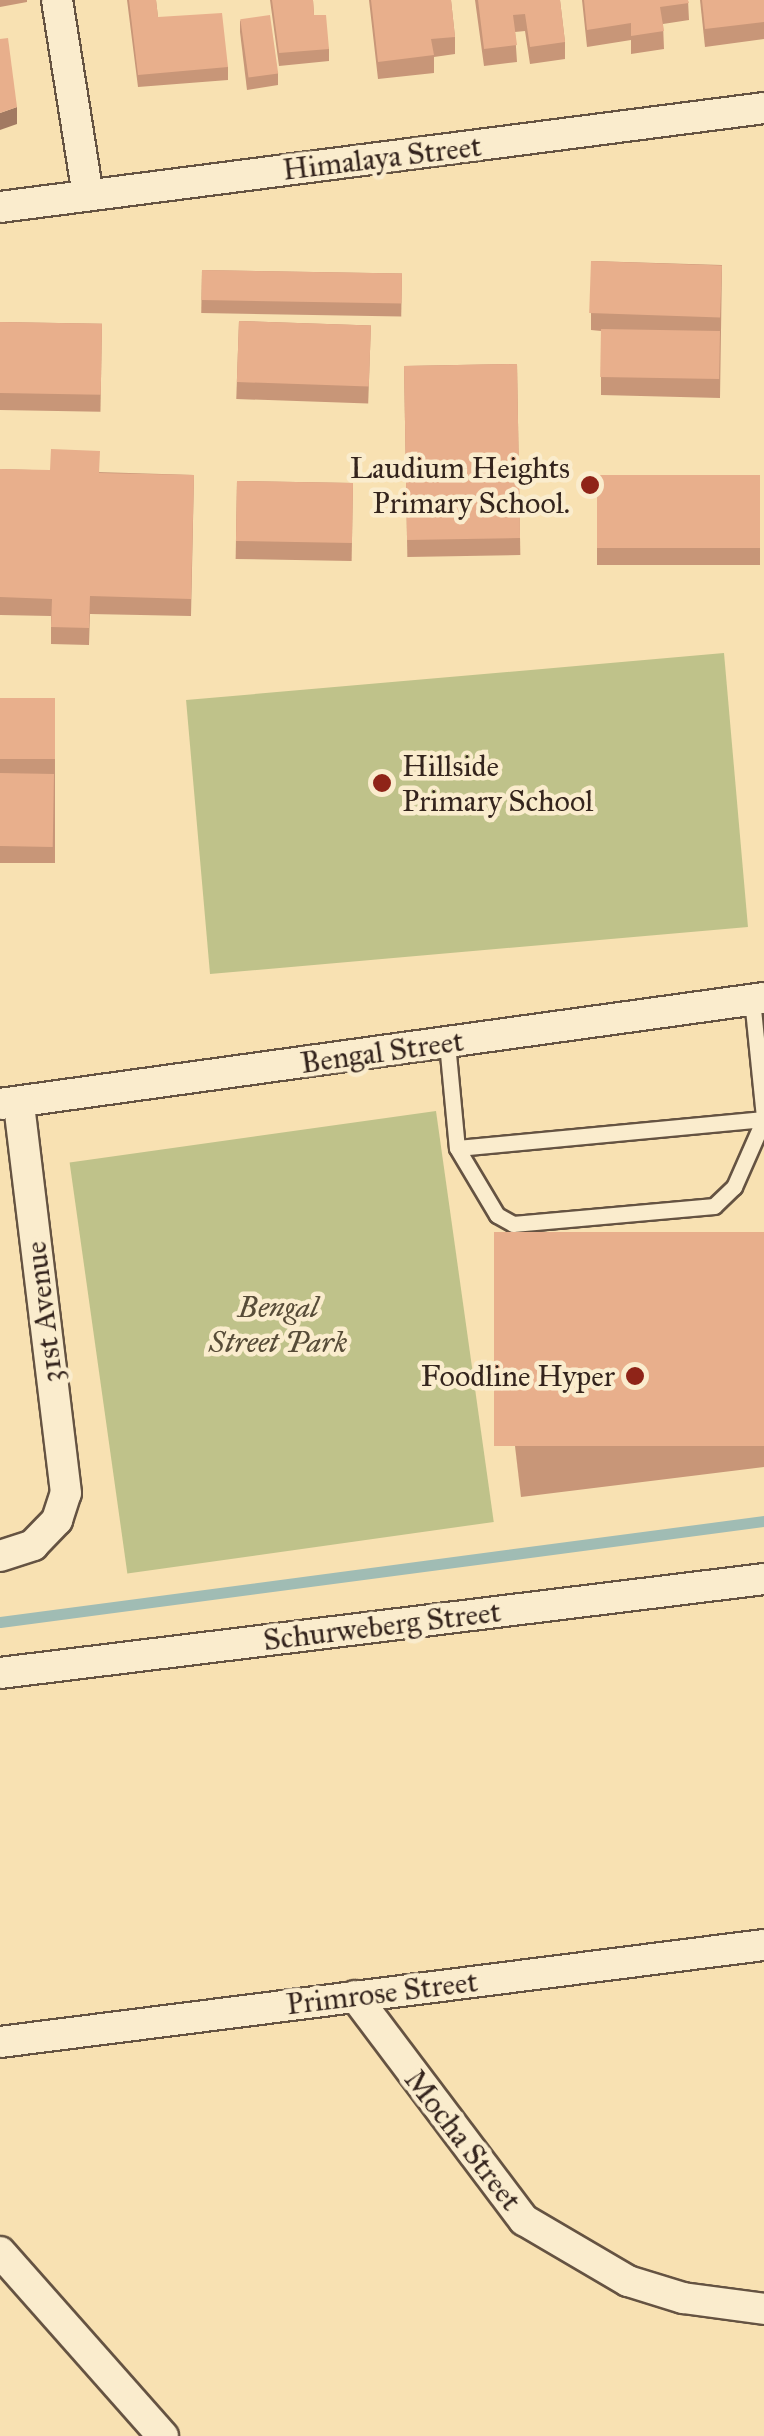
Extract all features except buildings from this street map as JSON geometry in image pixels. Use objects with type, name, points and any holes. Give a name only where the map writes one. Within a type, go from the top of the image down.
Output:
[{"type":"street","points":[[57,0],[88,196]]},
{"type":"street","name":"Himalaya Street","points":[[0,207],[764,108]]},
{"type":"street","name":"Bengal Street","points":[[9,1102],[758,999]]},
{"type":"street","name":"31st Avenue","points":[[0,1556],[34,1545],[58,1520],[66,1493],[9,1102]]},
{"type":"street","name":"Schurweberg Street","points":[[0,1674],[764,1579]]},
{"type":"street","name":"Primrose Street","points":[[0,2042],[764,1945]]},
{"type":"street","name":"Mocha Street","points":[[355,1996],[524,2220],[628,2281],[683,2298],[764,2309]]},
{"type":"street","points":[[0,2252],[162,2436]]},
{"type":"lane","points":[[447,1043],[457,1148],[497,1215],[513,1224],[542,1226],[714,1206],[734,1187],[764,1118],[758,999]]},
{"type":"lane","points":[[457,1148],[764,1118]]},
{"type":"green space","points":[[724,653],[748,927],[210,974],[186,700]]},
{"type":"green space","name":"Bengal Street Park","points":[[436,1111],[494,1522],[127,1573],[70,1162]]},
{"type":"waterway","points":[[0,1622],[764,1521]]},
{"type":"place","name":"Laudium Heights Primary School.","points":[[590,485]]},
{"type":"place","name":"Hillside Primary School","points":[[382,783]]},
{"type":"place","name":"Foodline Hyper","points":[[635,1376]]}]
